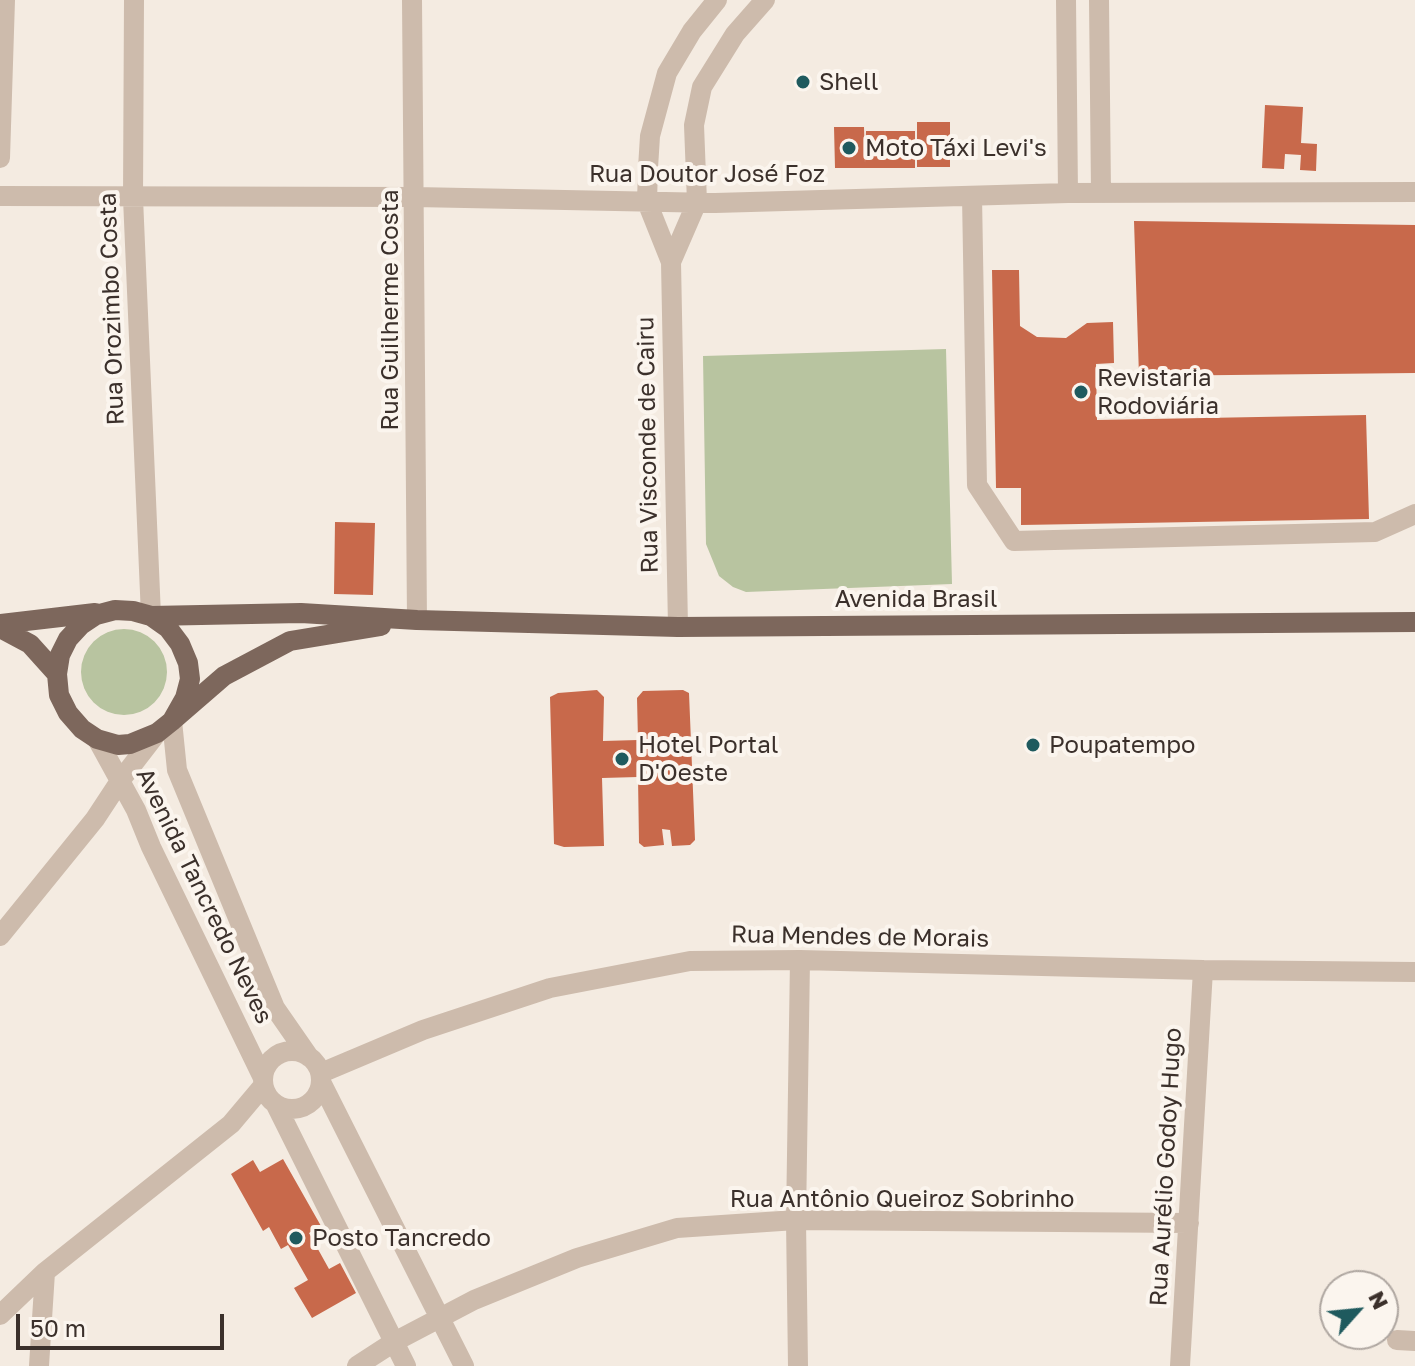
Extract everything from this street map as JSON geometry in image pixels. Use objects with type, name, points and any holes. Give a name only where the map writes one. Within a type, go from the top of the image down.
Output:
[{"type":"main road","points":[[0,626],[115,610],[151,616],[301,613],[417,620]]},
{"type":"main road","points":[[115,610],[96,615],[68,639],[60,655],[57,674],[59,695],[68,713],[97,739],[118,745],[130,744],[165,727],[224,676],[290,641],[417,620]]},
{"type":"main road","points":[[151,616],[168,628],[180,644],[188,663],[190,679],[185,698],[165,727]]},
{"type":"main road","name":"Avenida Brasil","points":[[417,620],[678,627],[1415,622]]},
{"type":"main road","points":[[0,626],[30,644],[57,674]]},
{"type":"street","points":[[0,158],[5,0]]},
{"type":"street","name":"Rua Orozimbo Costa","points":[[134,0],[133,198],[151,616]]},
{"type":"street","name":"Rua Guilherme Costa","points":[[412,0],[417,620]]},
{"type":"street","name":"Rua Visconde de Cairu","points":[[678,627],[671,262],[647,202],[650,136],[667,73],[692,31],[717,0]]},
{"type":"street","name":"Rua Visconde de Cairu","points":[[671,262],[697,202],[694,125],[702,87],[735,34],[765,0]]},
{"type":"street","points":[[1066,0],[1068,193]]},
{"type":"street","points":[[1099,0],[1101,193]]},
{"type":"street","name":"Rua Doutor José Foz","points":[[0,196],[415,197],[697,202],[1068,193],[1415,192]]},
{"type":"street","points":[[972,196],[977,485],[1014,541],[1375,532],[1415,514]]},
{"type":"street","points":[[0,936],[165,727]]},
{"type":"street","name":"Avenida Tancredo Neves","points":[[165,727],[177,770],[275,1008],[318,1071],[464,1366]]},
{"type":"street","name":"Avenida Tancredo Neves","points":[[97,739],[136,810],[269,1093],[406,1366]]},
{"type":"street","points":[[798,1366],[796,1220],[800,960]]},
{"type":"street","name":"Rua Mendes de Morais","points":[[318,1071],[423,1030],[550,988],[690,961],[800,960],[1415,972]]},
{"type":"street","name":"Rua Aurélio Godoy Hugo","points":[[1180,1366],[1203,970]]},
{"type":"street","points":[[289,1051],[318,1071],[311,1102],[303,1107],[269,1093],[267,1064],[276,1055],[289,1051]]},
{"type":"street","points":[[0,1315],[45,1272],[269,1093]]},
{"type":"street","name":"Rua Antônio Queiroz Sobrinho","points":[[357,1366],[394,1342],[474,1300],[577,1258],[677,1228],[796,1220],[1189,1223]]},
{"type":"street","points":[[39,1366],[45,1272]]},
{"type":"green space","points":[[946,349],[952,584],[746,592],[719,576],[706,544],[703,356]]},
{"type":"green space","points":[[116,629],[132,629],[155,641],[164,655],[167,672],[164,689],[155,703],[132,715],[116,715],[100,708],[88,696],[81,680],[81,664],[88,648],[100,636]]},
{"type":"building","points":[[1265,105],[1303,107],[1301,143],[1317,144],[1316,171],[1300,170],[1301,155],[1285,154],[1284,169],[1262,168]]},
{"type":"building","points":[[917,122],[950,122],[950,167],[917,167]]},
{"type":"building","points":[[834,127],[864,127],[865,163],[866,131],[915,131],[915,168],[835,168]]},
{"type":"building","points":[[1134,221],[1415,225],[1415,373],[1139,376]]},
{"type":"building","points":[[992,270],[1019,270],[1020,326],[1037,337],[1066,338],[1087,323],[1113,322],[1114,363],[1096,364],[1097,420],[1366,415],[1369,519],[1021,525],[1021,488],[996,488]]},
{"type":"building","points":[[335,522],[375,523],[373,595],[334,594]]},
{"type":"building","name":"Hotel Portal D'Oeste","points":[[597,690],[604,697],[603,741],[638,740],[637,698],[643,691],[683,690],[689,693],[695,840],[690,845],[672,846],[670,830],[662,829],[664,845],[644,847],[639,843],[638,777],[602,778],[604,846],[564,847],[554,844],[550,697],[558,693]]},
{"type":"building","points":[[283,1159],[321,1226],[309,1233],[329,1269],[340,1263],[356,1293],[312,1318],[294,1288],[308,1280],[288,1245],[281,1249],[269,1227],[263,1231],[231,1174],[253,1160],[260,1172]]},
{"type":"place","name":"Shell","points":[[803,82]]},
{"type":"place","name":"Moto Táxi Levi's","points":[[849,148]]},
{"type":"place","name":"Revistaria Rodoviária","points":[[1081,392]]},
{"type":"place","name":"Poupatempo","points":[[1033,745]]},
{"type":"place","name":"Hotel Portal D'Oeste","points":[[622,759]]},
{"type":"place","name":"Posto Tancredo","points":[[296,1238]]}]
